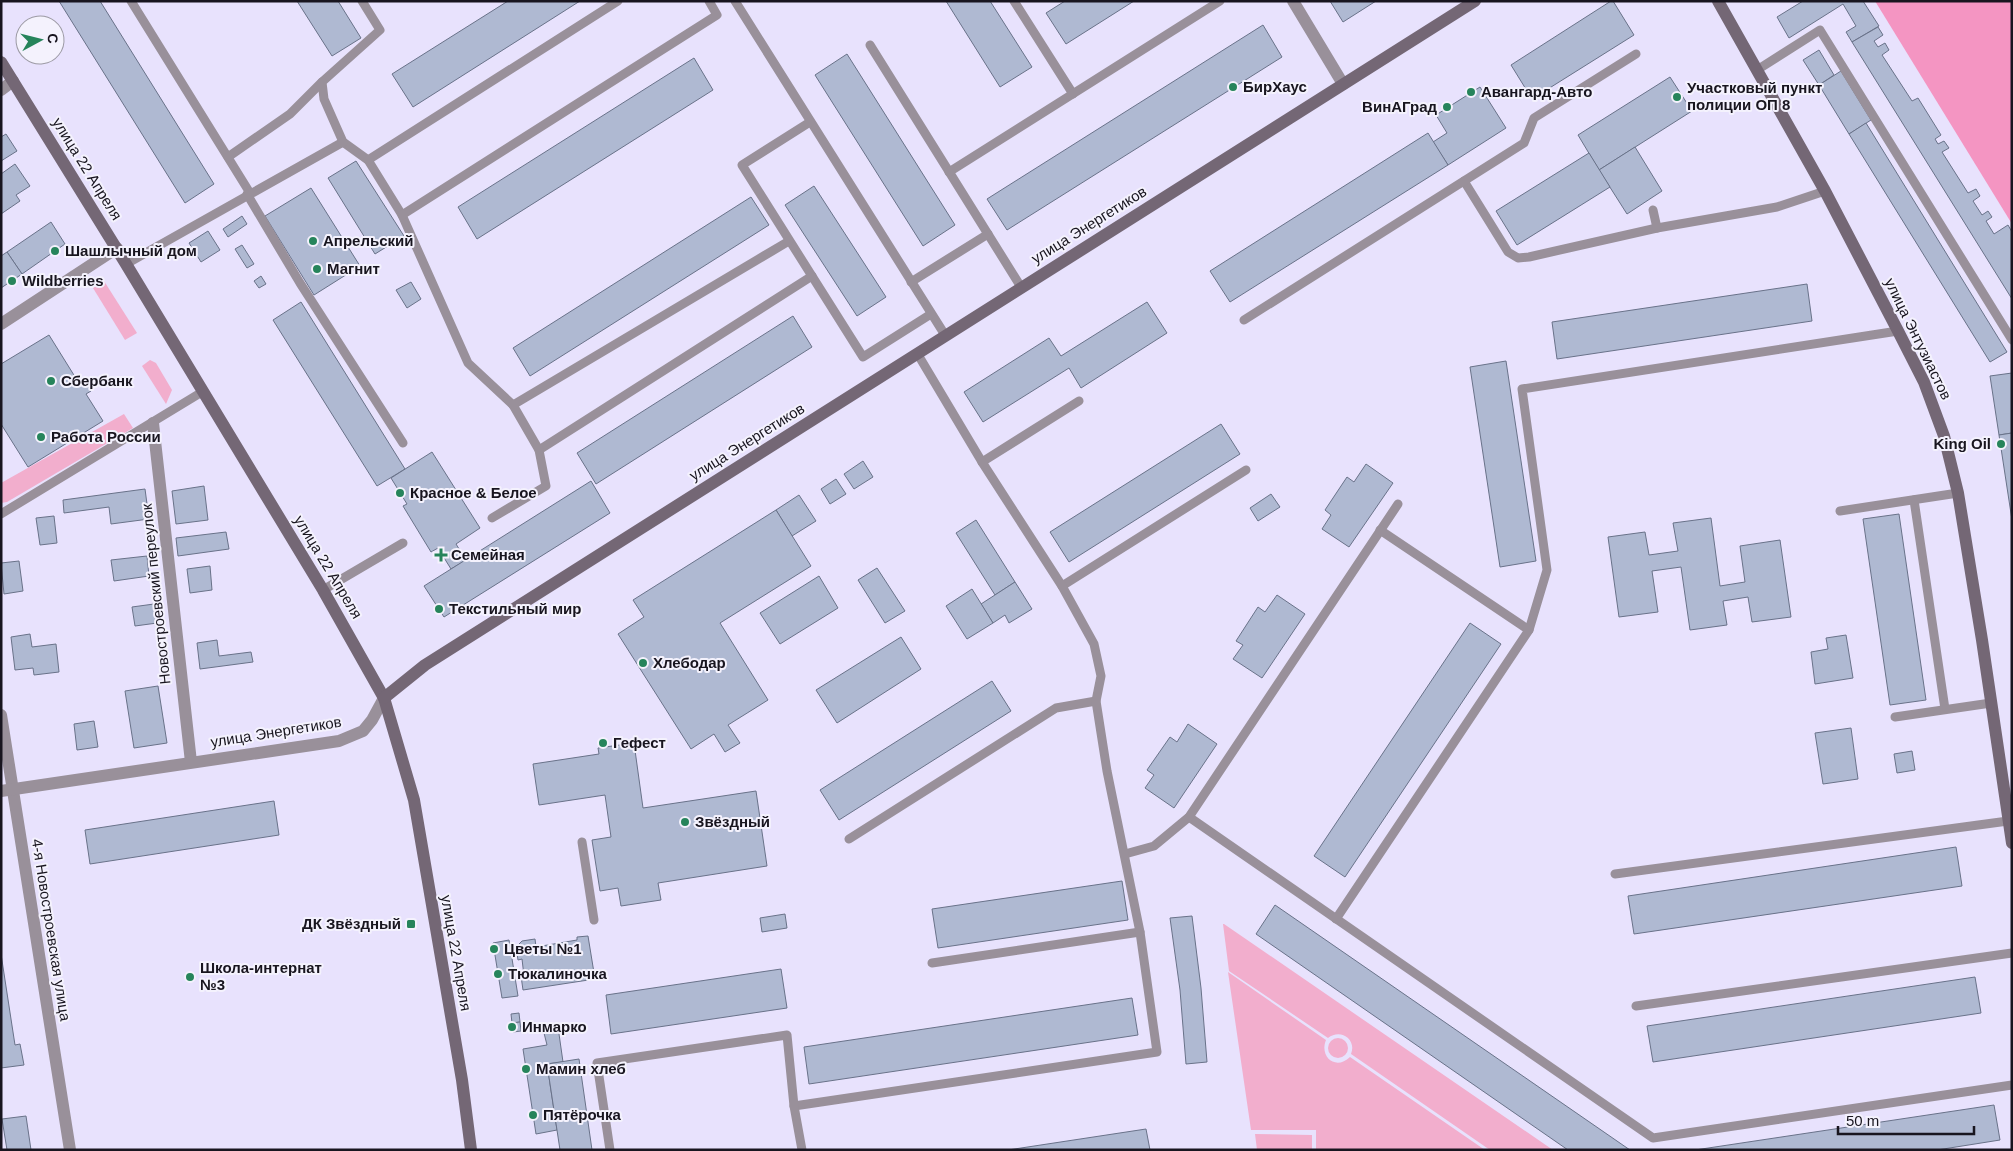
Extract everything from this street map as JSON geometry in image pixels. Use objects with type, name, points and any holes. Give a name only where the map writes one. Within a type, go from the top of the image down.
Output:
[{"type":"main road","name":"улица Энергетиков","points":[[384,698],[425,665],[1475,1]]},
{"type":"main road","name":"улица Энтузиастов","points":[[1718,1],[1825,191],[1898,331],[1924,382],[1944,436],[1958,493],[2012,843]]},
{"type":"main road","name":"улица 22 Апреля","points":[[1,62],[117,248],[323,590],[384,698],[414,800],[462,1080],[471,1150]]},
{"type":"street","points":[[1293,1],[1343,84]]},
{"type":"street","points":[[1,90],[13,81]]},
{"type":"street","points":[[1,324],[117,248]]},
{"type":"street","name":"Новостроевский переулок","points":[[153,423],[191,762]]},
{"type":"street","name":"улица Энергетиков","points":[[7,790],[339,741],[363,731],[372,720],[384,698]]},
{"type":"street","name":"4-я Новостроевская улица","points":[[1,715],[7,790],[70,1150]]},
{"type":"lane","points":[[131,1],[228,157],[300,283],[403,443]]},
{"type":"lane","points":[[228,157],[290,114],[322,82],[380,30],[362,1]]},
{"type":"lane","points":[[368,160],[618,1]]},
{"type":"lane","points":[[402,215],[717,15],[709,1]]},
{"type":"lane","points":[[735,1],[945,335]]},
{"type":"lane","points":[[1014,1],[1073,94]]},
{"type":"lane","points":[[950,172],[1220,1]]},
{"type":"lane","points":[[1757,70],[1820,30],[2012,340]]},
{"type":"lane","points":[[870,45],[1022,287]]},
{"type":"lane","points":[[1244,320],[1524,143],[1534,118],[1636,54]]},
{"type":"lane","points":[[322,82],[324,98],[343,142],[368,160],[402,215],[468,363],[513,405],[539,450],[546,486],[492,518]]},
{"type":"lane","points":[[810,122],[742,165],[789,240],[863,357],[931,314]]},
{"type":"lane","points":[[126,264],[343,142]]},
{"type":"lane","points":[[1464,181],[1508,252],[1518,258],[1657,228],[1777,207],[1825,191]]},
{"type":"lane","points":[[1653,210],[1657,228]]},
{"type":"lane","points":[[911,282],[988,234]]},
{"type":"lane","points":[[513,405],[789,240]]},
{"type":"lane","points":[[539,450],[812,276]]},
{"type":"lane","points":[[1336,919],[1529,630],[1547,570],[1522,389],[1898,331]]},
{"type":"lane","points":[[794,1106],[1157,1052],[1140,932],[1107,771],[1096,701],[1102,676],[1094,644],[1062,586],[982,462],[917,353]]},
{"type":"lane","points":[[1,514],[202,392]]},
{"type":"lane","points":[[982,462],[1079,401]]},
{"type":"lane","points":[[1062,586],[1246,470]]},
{"type":"lane","points":[[1840,510],[1958,493]]},
{"type":"lane","points":[[1914,500],[1945,710]]},
{"type":"lane","points":[[1125,854],[1154,846],[1188,816],[1398,504]]},
{"type":"lane","points":[[1380,530],[1529,630]]},
{"type":"lane","points":[[323,590],[403,543]]},
{"type":"lane","points":[[848,839],[1056,708],[1096,701]]},
{"type":"lane","points":[[1895,717],[1991,702]]},
{"type":"lane","points":[[1188,816],[1653,1138],[2012,1085]]},
{"type":"lane","points":[[1615,874],[2008,821]]},
{"type":"lane","points":[[582,842],[594,920]]},
{"type":"lane","points":[[932,963],[1140,932]]},
{"type":"lane","points":[[1636,1006],[2012,953]]},
{"type":"lane","points":[[610,1150],[597,1063],[786,1035],[794,1106],[802,1150]]},
{"type":"shaded area","points":[[1875,1],[2012,1],[2012,224]]},
{"type":"shaded area","points":[[104,281],[137,333],[125,340],[93,288]]},
{"type":"shaded area","points":[[150,360],[156,363],[172,390],[166,404],[142,366]]},
{"type":"shaded area","points":[[124,414],[133,428],[7,502],[1,503],[1,483]]},
{"type":"shaded area","points":[[1223,924],[1553,1150],[1490,1150],[1351,1054],[1352,1044],[1346,1037],[1338,1034],[1328,1038],[1229,971]]},
{"type":"shaded area","points":[[1228,972],[1326,1040],[1325,1052],[1330,1060],[1339,1063],[1350,1057],[1485,1150],[1316,1150],[1316,1130],[1251,1130]]},
{"type":"shaded area","points":[[1334,1038],[1342,1038],[1348,1044],[1348,1052],[1342,1058],[1334,1058],[1328,1052],[1328,1044]]},
{"type":"shaded area","points":[[1255,1134],[1312,1135],[1312,1150],[1257,1150]]},
{"type":"building","points":[[59,1],[100,1],[214,184],[185,203]]},
{"type":"building","points":[[297,1],[338,1],[361,38],[332,56]]},
{"type":"building","points":[[508,1],[580,1],[413,107],[392,74]]},
{"type":"building","points":[[946,1],[990,1],[1032,67],[1000,87]]},
{"type":"building","points":[[1065,1],[1134,1],[1066,44],[1046,13]]},
{"type":"building","points":[[1330,1],[1376,1],[1343,22]]},
{"type":"building","points":[[1613,1],[1634,35],[1532,99],[1511,65]]},
{"type":"building","points":[[1803,1],[1863,1],[1879,26],[1852,42],[1846,32],[1856,26],[1843,4],[1789,38],[1777,17]]},
{"type":"building","points":[[1263,25],[1282,57],[1007,230],[987,199]]},
{"type":"building","points":[[1878,27],[1883,35],[1874,41],[1878,47],[1885,43],[1889,50],[1882,55],[1912,101],[1918,98],[1941,135],[1935,139],[1938,144],[1944,141],[1949,148],[1942,152],[1968,193],[1976,189],[1980,196],[1973,201],[1982,215],[1988,211],[1992,217],[1986,221],[1994,234],[2008,225],[2012,232],[2012,299],[1852,42]]},
{"type":"building","points":[[1819,50],[1834,75],[1819,85],[1803,60]]},
{"type":"building","points":[[847,54],[955,225],[923,246],[815,75]]},
{"type":"building","points":[[694,58],[713,90],[477,239],[458,207]]},
{"type":"building","points":[[1841,71],[1871,120],[1849,134],[1819,85]]},
{"type":"building","points":[[1670,77],[1692,111],[1599,170],[1578,135]]},
{"type":"building","points":[[1480,87],[1506,128],[1448,165],[1433,142],[1447,133],[1436,115]]},
{"type":"building","points":[[1866,123],[2007,352],[1990,362],[1849,134]]},
{"type":"building","points":[[1428,133],[1448,165],[1230,302],[1210,271]]},
{"type":"building","points":[[6,134],[17,151],[1,161],[1,137]]},
{"type":"building","points":[[1635,147],[1662,191],[1627,214],[1599,170]]},
{"type":"building","points":[[1589,153],[1610,187],[1517,245],[1496,211]]},
{"type":"building","points":[[356,161],[404,236],[375,254],[328,178]]},
{"type":"building","points":[[15,164],[30,186],[16,195],[20,201],[1,214],[1,174]]},
{"type":"building","points":[[814,186],[886,297],[857,316],[785,205]]},
{"type":"building","name":"Апрельский","points":[[311,188],[360,266],[314,295],[265,216]]},
{"type":"building","points":[[751,197],[769,225],[530,376],[513,348]]},
{"type":"building","points":[[242,216],[247,224],[228,237],[223,229]]},
{"type":"building","points":[[51,222],[65,244],[22,274],[7,252]]},
{"type":"building","points":[[208,231],[220,250],[201,262],[189,243]]},
{"type":"building","points":[[242,245],[254,264],[247,268],[235,249]]},
{"type":"building","points":[[7,252],[22,274],[1,288],[1,256]]},
{"type":"building","points":[[261,276],[266,284],[259,288],[254,281]]},
{"type":"building","points":[[411,282],[421,299],[407,308],[396,290]]},
{"type":"building","points":[[1807,284],[1812,321],[1557,359],[1552,322]]},
{"type":"building","points":[[301,302],[405,469],[377,486],[273,320]]},
{"type":"building","points":[[1147,302],[1167,333],[1081,388],[1069,368],[983,422],[964,392],[1049,338],[1061,356]]},
{"type":"building","points":[[793,316],[812,347],[596,484],[577,453]]},
{"type":"building","points":[[49,335],[77,380],[82,377],[91,391],[86,394],[103,421],[28,467],[1,424],[1,364]]},
{"type":"building","points":[[1506,361],[1536,561],[1500,567],[1470,367]]},
{"type":"building","points":[[2012,373],[2012,433],[1999,435],[1990,376]]},
{"type":"building","points":[[1221,424],[1240,454],[1069,562],[1050,532]]},
{"type":"building","points":[[2012,433],[2012,520],[1999,435]]},
{"type":"building","points":[[432,452],[480,528],[456,544],[466,560],[451,569],[438,548],[431,552],[403,506],[407,504],[391,478]]},
{"type":"building","points":[[863,461],[873,477],[854,489],[844,474]]},
{"type":"building","points":[[1366,464],[1393,483],[1349,547],[1322,529],[1331,515],[1325,510],[1347,477],[1354,482]]},
{"type":"building","points":[[836,479],[846,494],[830,504],[821,489]]},
{"type":"building","points":[[591,481],[610,513],[444,617],[424,586]]},
{"type":"building","points":[[204,486],[208,520],[176,524],[172,491]]},
{"type":"building","points":[[145,489],[149,519],[111,524],[109,507],[64,513],[63,500]]},
{"type":"building","points":[[1271,494],[1280,507],[1258,521],[1250,508]]},
{"type":"building","points":[[799,495],[816,521],[792,536],[776,510]]},
{"type":"building","points":[[776,510],[811,566],[720,623],[768,700],[728,725],[740,743],[725,752],[714,734],[691,749],[618,634],[644,617],[633,600]]},
{"type":"building","points":[[1899,514],[1926,700],[1890,705],[1863,519]]},
{"type":"building","points":[[54,516],[57,543],[40,545],[36,518]]},
{"type":"building","points":[[1711,518],[1720,586],[1745,582],[1740,546],[1780,540],[1791,617],[1752,622],[1748,597],[1723,601],[1727,625],[1690,630],[1681,567],[1652,571],[1658,612],[1619,617],[1608,537],[1645,532],[1649,555],[1678,551],[1673,523]]},
{"type":"building","points":[[976,520],[1015,582],[995,595],[956,533]]},
{"type":"building","points":[[226,532],[229,549],[178,556],[176,538]]},
{"type":"building","points":[[147,556],[149,576],[114,581],[111,560]]},
{"type":"building","points":[[19,561],[23,591],[4,594],[1,563]]},
{"type":"building","points":[[210,566],[212,590],[190,593],[187,569]]},
{"type":"building","points":[[877,568],[905,611],[885,623],[858,580]]},
{"type":"building","points":[[819,576],[838,608],[780,644],[760,613]]},
{"type":"building","points":[[1015,582],[1032,609],[1009,623],[1005,615],[993,623],[981,604]]},
{"type":"building","points":[[972,589],[993,623],[967,639],[946,606]]},
{"type":"building","points":[[1277,595],[1305,614],[1262,678],[1233,659],[1243,645],[1236,641],[1258,607],[1265,612]]},
{"type":"building","points":[[154,604],[157,623],[135,626],[132,607]]},
{"type":"building","points":[[1470,623],[1501,644],[1345,877],[1314,856]]},
{"type":"building","points":[[30,634],[32,647],[56,644],[59,672],[34,675],[33,668],[15,670],[11,637]]},
{"type":"building","points":[[1846,635],[1853,678],[1815,684],[1811,652],[1828,649],[1826,638]]},
{"type":"building","points":[[901,637],[921,669],[837,723],[816,690]]},
{"type":"building","points":[[217,640],[219,656],[251,652],[253,662],[200,669],[197,643]]},
{"type":"building","points":[[992,681],[1011,711],[839,820],[820,790]]},
{"type":"building","points":[[158,686],[167,743],[134,748],[125,691]]},
{"type":"building","points":[[94,721],[98,747],[77,750],[74,724]]},
{"type":"building","points":[[1188,724],[1217,744],[1174,808],[1145,788],[1154,775],[1147,770],[1170,737],[1177,742]]},
{"type":"building","points":[[1851,728],[1858,779],[1823,784],[1815,733]]},
{"type":"building","name":"Звёздный","points":[[634,743],[643,808],[756,791],[767,866],[658,883],[661,900],[621,906],[618,888],[600,891],[592,840],[611,837],[605,795],[539,805],[533,764],[599,754],[598,748]]},
{"type":"building","points":[[1912,751],[1915,770],[1897,773],[1894,754]]},
{"type":"building","points":[[274,801],[279,835],[90,864],[85,830]]},
{"type":"building","points":[[1956,847],[1962,886],[1634,934],[1628,896]]},
{"type":"building","points":[[1122,881],[1128,920],[938,948],[932,909]]},
{"type":"building","points":[[1275,905],[1630,1150],[1568,1150],[1256,934]]},
{"type":"building","points":[[785,914],[787,928],[762,932],[760,918]]},
{"type":"building","points":[[1192,916],[1201,988],[1207,1062],[1186,1064],[1180,990],[1170,918]]},
{"type":"building","points":[[588,936],[595,979],[523,990],[521,976],[524,976],[522,959],[518,960],[516,947],[522,941],[535,939],[536,947],[577,940],[577,937]]},
{"type":"building","points":[[509,940],[518,996],[502,998],[493,943]]},
{"type":"building","points":[[1,954],[15,1045],[20,1044],[24,1065],[1,1068]]},
{"type":"building","points":[[781,969],[787,1008],[611,1034],[606,995]]},
{"type":"building","points":[[1975,977],[1981,1013],[1653,1062],[1647,1026]]},
{"type":"building","points":[[1132,998],[1138,1035],[809,1084],[804,1047]]},
{"type":"building","points":[[519,1013],[520,1022],[512,1023],[511,1014]]},
{"type":"building","points":[[520,1022],[521,1031],[513,1032],[512,1023]]},
{"type":"building","points":[[558,1027],[563,1062],[547,1064],[557,1130],[536,1134],[523,1049],[547,1045],[543,1029]]},
{"type":"building","points":[[579,1059],[592,1150],[560,1150],[547,1064]]},
{"type":"building","points":[[1994,1105],[2000,1140],[1937,1150],[1695,1150]]},
{"type":"building","points":[[26,1116],[31,1150],[7,1150],[2,1119]]},
{"type":"building","points":[[1146,1129],[1150,1150],[1008,1150]]},
{"type":"place","name":"БирХаус","points":[[1233,87]]},
{"type":"place","name":"Авангард-Авто","points":[[1471,92]]},
{"type":"place","name":"Участковый пункт полиции ОП 8","points":[[1677,97]]},
{"type":"place","name":"ВинАГрад","points":[[1447,107]]},
{"type":"place","name":"Апрельский","points":[[313,241]]},
{"type":"place","name":"Шашлычный дом","points":[[55,251]]},
{"type":"place","name":"Магнит","points":[[317,269]]},
{"type":"place","name":"Wildberries","points":[[12,281]]},
{"type":"place","name":"Сбербанк","points":[[51,381]]},
{"type":"place","name":"Работа России","points":[[41,437]]},
{"type":"place","name":"King Oil","points":[[2001,444]]},
{"type":"place","name":"Красное & Белое","points":[[400,493]]},
{"type":"place","name":"Семейная","points":[[441,555]]},
{"type":"place","name":"Текстильный мир","points":[[439,609]]},
{"type":"place","name":"Хлебодар","points":[[643,663]]},
{"type":"place","name":"Гефест","points":[[603,743]]},
{"type":"place","name":"Звёздный","points":[[685,822]]},
{"type":"place","name":"ДК Звёздный","points":[[411,924]]},
{"type":"place","name":"Цветы №1","points":[[494,949]]},
{"type":"place","name":"Тюкалиночка","points":[[498,974]]},
{"type":"place","name":"Школа-интернат №3","points":[[190,977]]},
{"type":"place","name":"Инмарко","points":[[512,1027]]},
{"type":"place","name":"Мамин хлеб","points":[[526,1069]]},
{"type":"place","name":"Пятёрочка","points":[[533,1115]]}]
